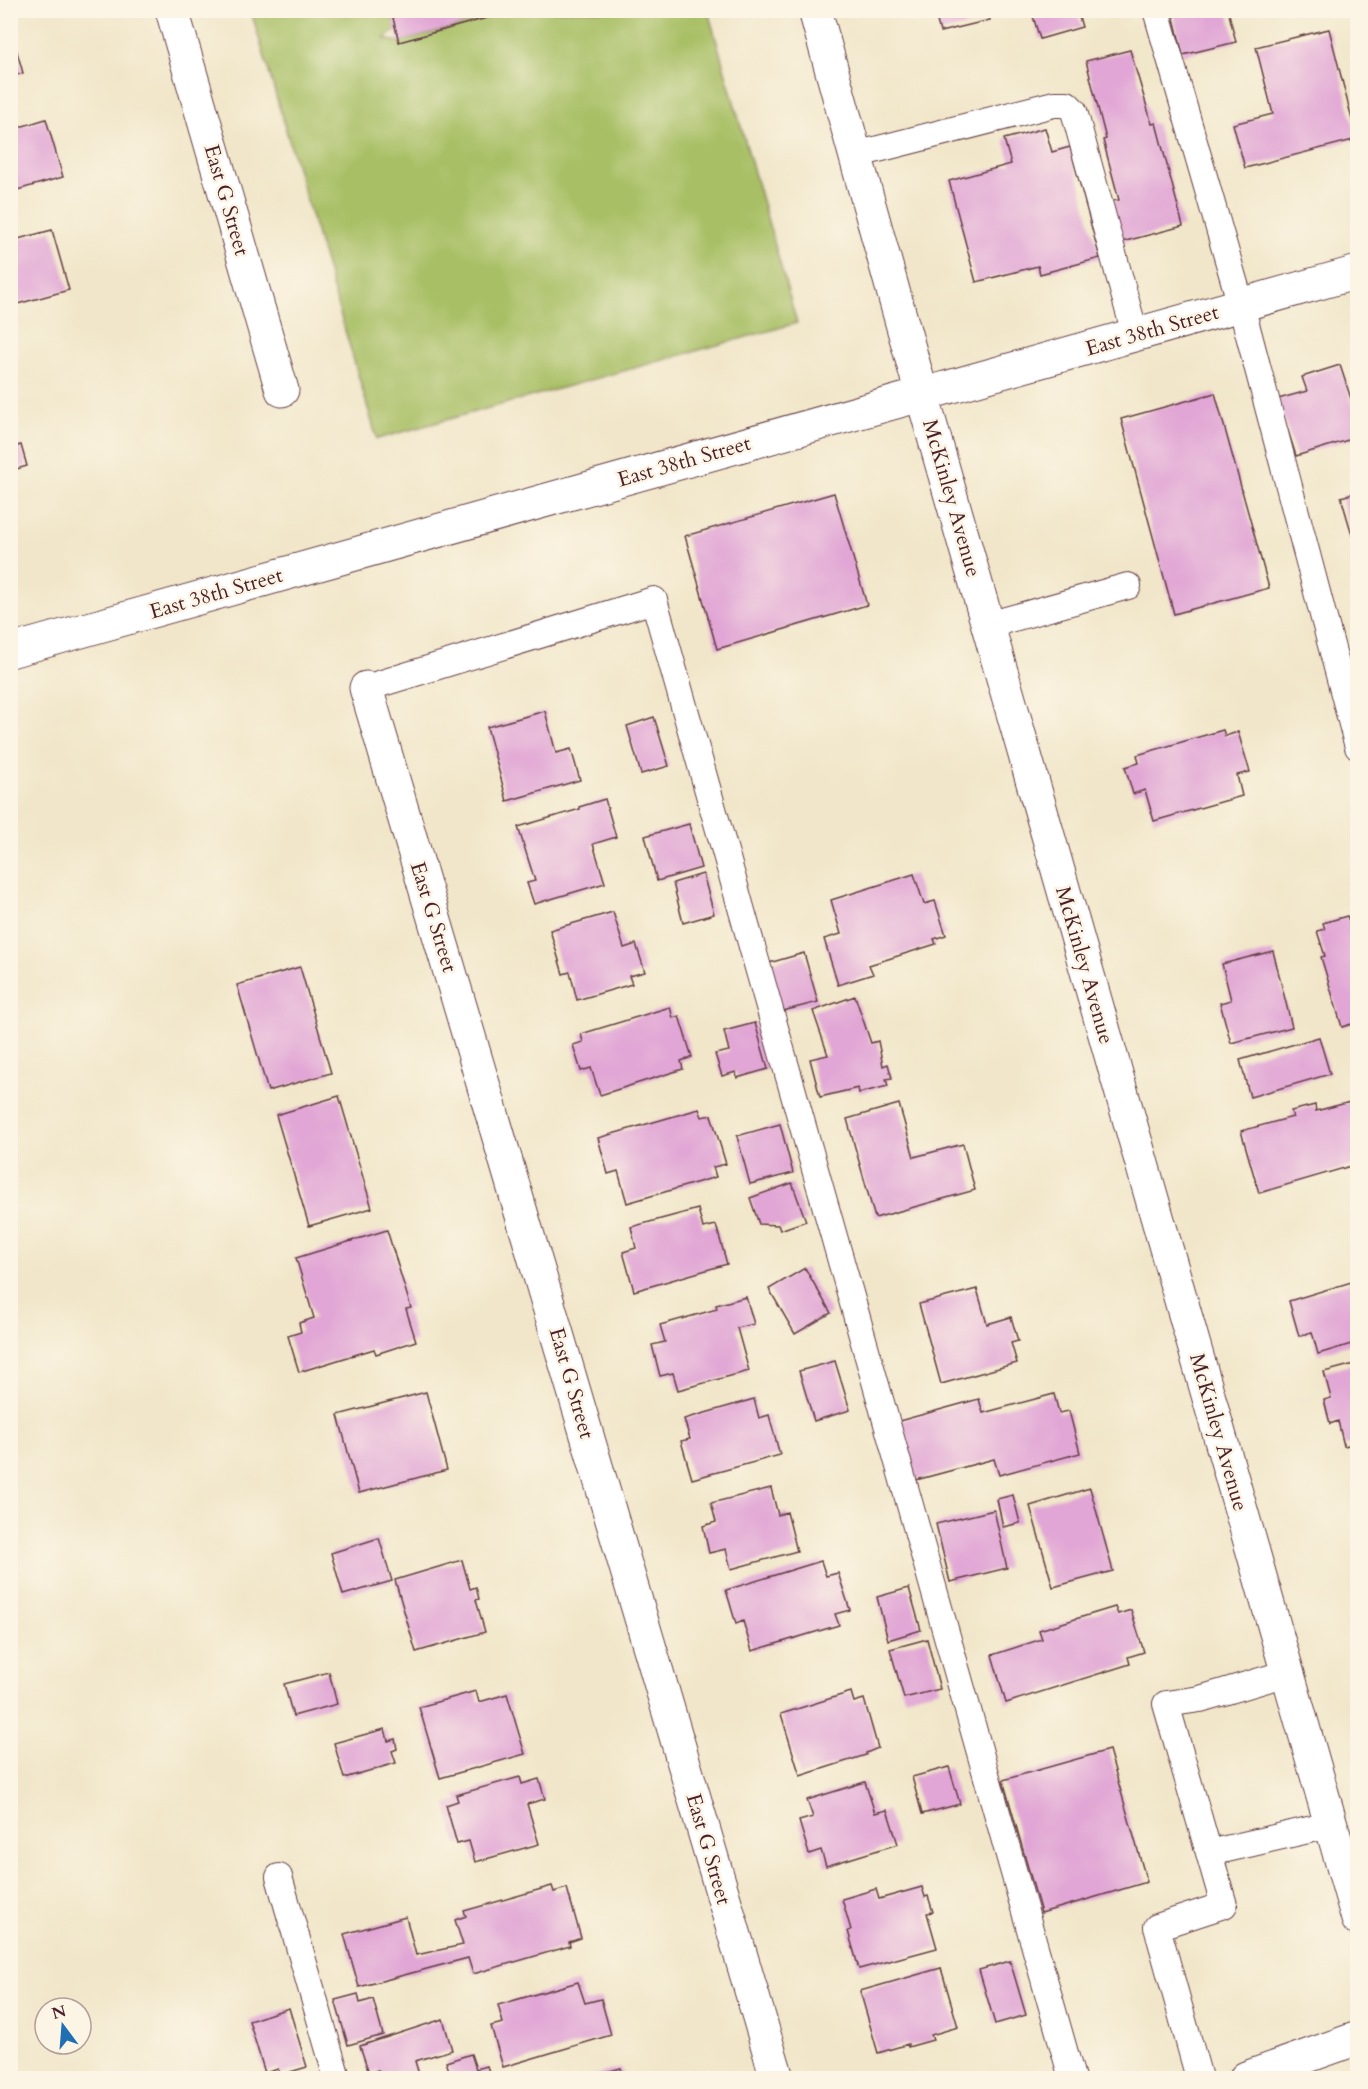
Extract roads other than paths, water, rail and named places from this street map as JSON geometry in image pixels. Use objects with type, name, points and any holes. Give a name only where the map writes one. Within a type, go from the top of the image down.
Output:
[{"type":"main road","name":"East G Street","points":[[172,10],[282,390]]},
{"type":"main road","name":"McKinley Avenue","points":[[815,10],[922,395],[1358,1919]]},
{"type":"main road","name":"East 38th Street","points":[[10,651],[1358,272]]},
{"type":"main road","name":"East G Street","points":[[366,688],[777,2079]]},
{"type":"main road","points":[[1246,2079],[1358,2038]]},
{"type":"lane","points":[[1156,10],[1241,305],[1358,747]]},
{"type":"lane","points":[[855,155],[1054,104],[1067,104],[1074,111],[1135,334]]},
{"type":"lane","points":[[988,625],[1128,586]]},
{"type":"lane","points":[[366,688],[654,600],[1072,2079]]},
{"type":"lane","points":[[1199,2079],[1156,1927],[1224,1905],[1166,1704],[1200,1699],[1287,1673]]},
{"type":"lane","points":[[1209,1853],[1330,1825]]},
{"type":"lane","points":[[279,1877],[337,2079]]}]
